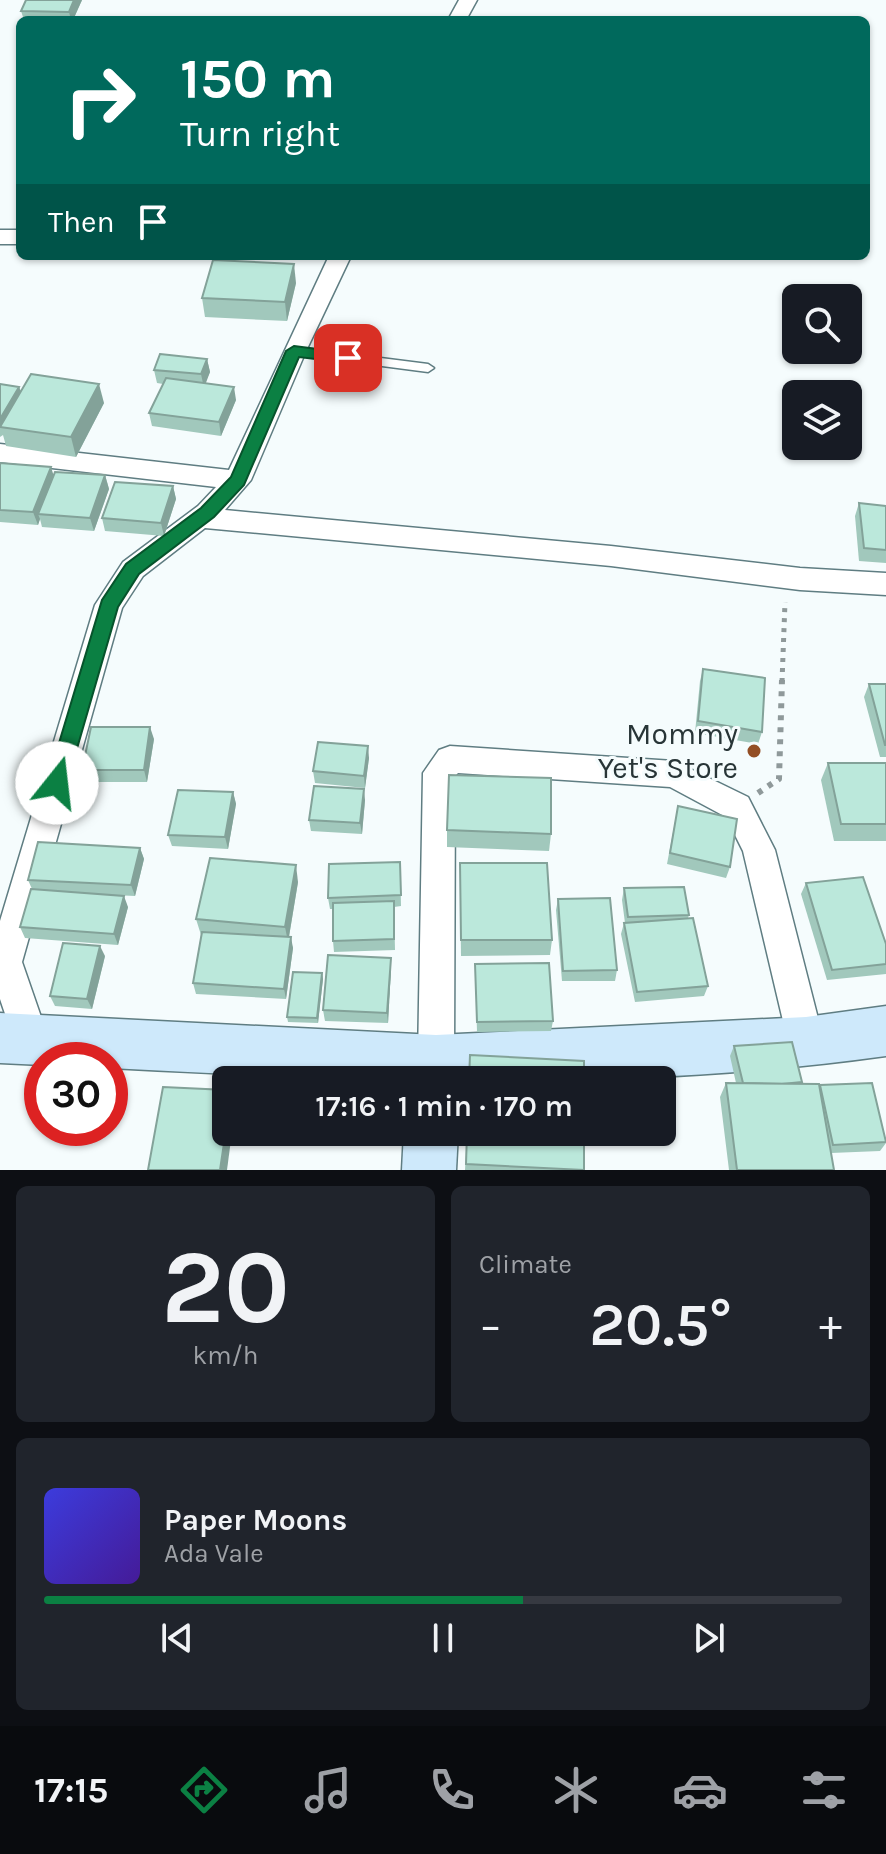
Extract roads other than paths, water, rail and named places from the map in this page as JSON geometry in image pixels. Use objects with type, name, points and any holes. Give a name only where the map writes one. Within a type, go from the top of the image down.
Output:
[{"type":"street","points":[[338,260],[294,351],[238,480],[200,518],[133,569],[109,605],[5,962],[16,1039],[381,1066]]},
{"type":"street","points":[[0,453],[238,480]]},
{"type":"street","points":[[200,518],[611,556],[800,579],[886,584]]},
{"type":"street","points":[[435,1066],[439,773],[450,759],[674,774],[737,807],[759,850],[806,1042]]},
{"type":"street","points":[[488,1066],[806,1042],[886,1031]]},
{"type":"street","points":[[429,1170],[430,1146]]},
{"type":"lane","points":[[294,351],[428,368]]},
{"type":"place","name":"Mommy Yet's Store","points":[[754,751]]}]
